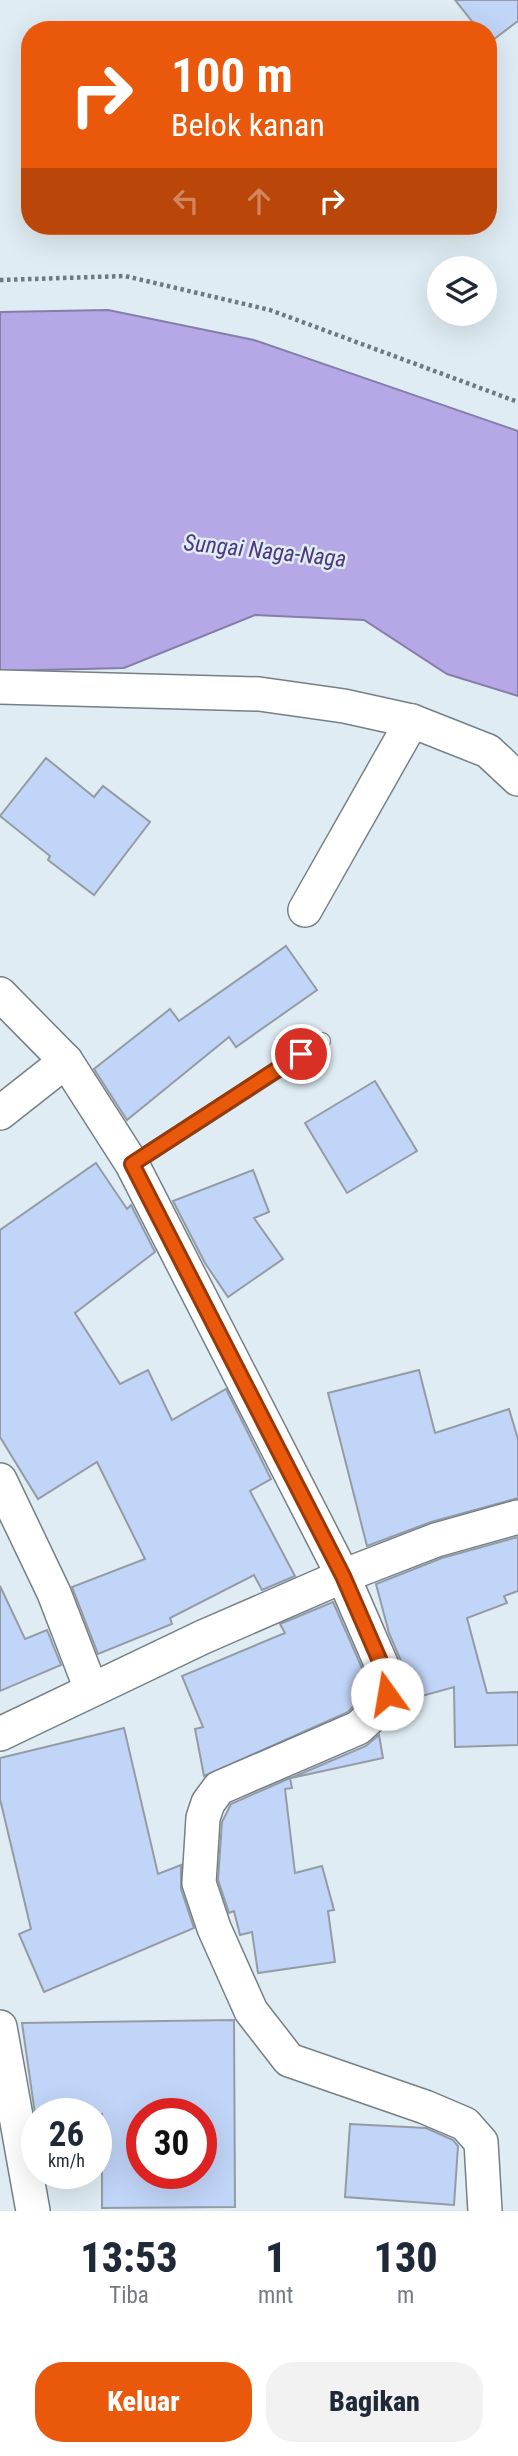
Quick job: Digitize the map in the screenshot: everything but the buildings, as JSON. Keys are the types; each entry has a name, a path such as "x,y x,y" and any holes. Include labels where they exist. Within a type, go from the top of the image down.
{"street":[{"path":"0,687 259,694 344,706 412,721 488,751 518,779"},
{"path":"305,910 412,721"},
{"path":"0,994 66,1061 132,1164 343,1576 389,1682 387,1694 377,1712 358,1728 219,1788 208,1803 204,1818 199,1883 214,1928 251,2011 289,2060 465,2124 481,2142 485,2211"},
{"path":"0,1113 66,1061"},
{"path":"0,1480 54,1593 92,1689"},
{"path":"0,1734 92,1689 343,1576 436,1539 518,1517"},
{"path":"0,2027 33,2211"}],"lane":[{"path":"132,1164 322,1041"}],"path":[{"path":"0,280 125,276 270,310 518,402"}],"water":[{"name":"Sungai Naga-Naga","path":"108,310 254,340 518,431 518,696 447,674 364,620 255,615 124,668 0,671 0,312"}],"route":[{"path":"301,1054 132,1164 343,1576 389,1682 387,1694"}]}
